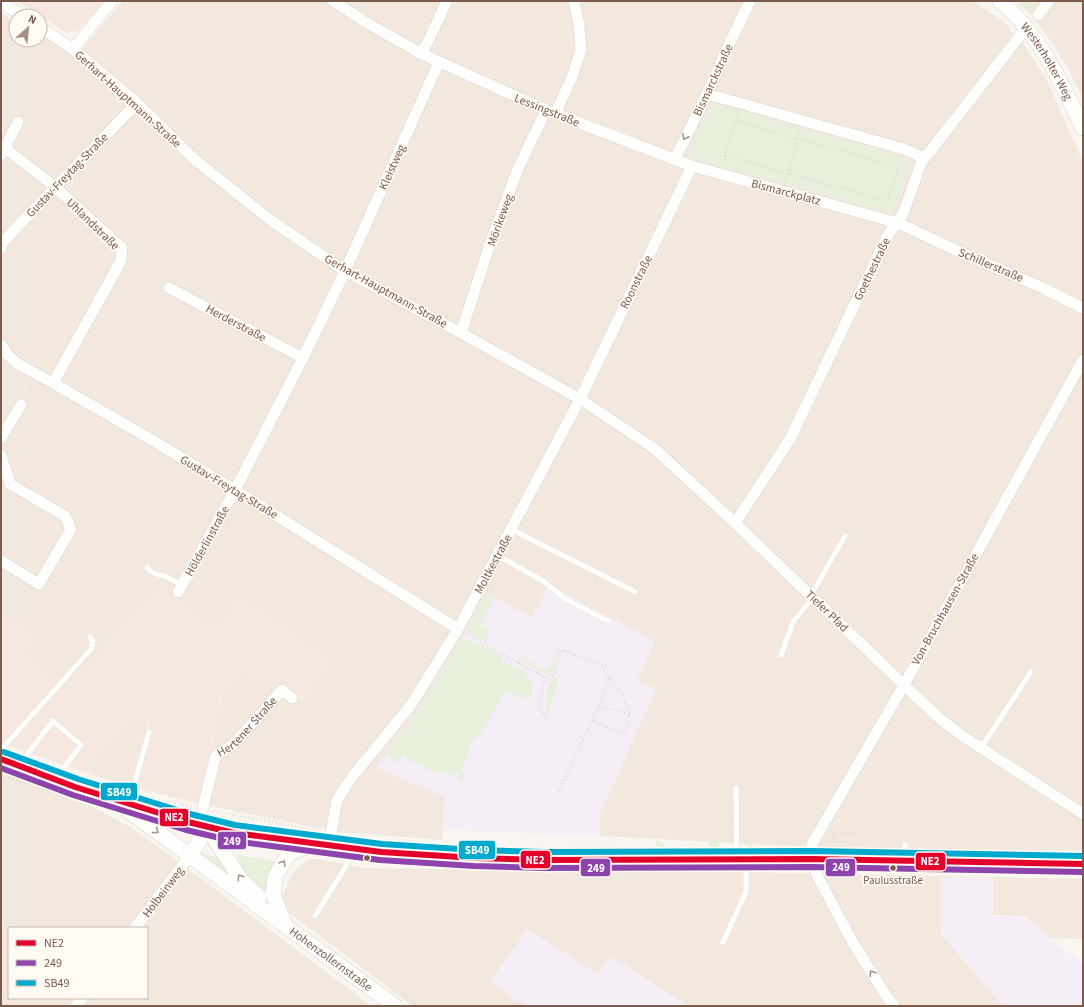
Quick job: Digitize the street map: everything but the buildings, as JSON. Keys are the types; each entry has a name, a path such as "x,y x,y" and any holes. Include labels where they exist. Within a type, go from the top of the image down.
{"main road":[{"name":"Westerholter Weg","path":"1000,1 1018,17 1057,75 1083,128"},
{"path":"1,759 21,767 55,787 113,800 176,819 234,833 329,839 350,848 381,852 475,858 545,860 811,859 1083,864"},
{"name":"Hohenzollernstraße","path":"113,800 286,926 397,999"},
{"path":"190,855 197,845 203,825"},
{"name":"Hohenzollernstraße","path":"203,825 242,881 286,926"},
{"name":"Hohenzollernstraße","path":"286,926 273,894 275,878 282,864 291,852 329,839"}],"street":[{"path":"73,49 112,1"},
{"name":"Lessingstraße","path":"333,1 367,23 439,62 550,112 675,158"},
{"path":"422,54 447,1"},
{"name":"Mörikeweg","path":"461,333 490,244 518,169 550,112 572,77 581,50 579,25 574,1"},
{"name":"Bismarckstraße","path":"675,158 707,94 750,1"},
{"path":"1038,15 1048,1"},
{"path":"1,2 10,8"},
{"name":"Goethestraße","path":"735,523 790,439 888,235 903,214 920,163 1026,28"},
{"name":"Gerhart-Hauptmann-Straße","path":"48,33 73,49 137,104 193,158 269,219 345,271 580,399"},
{"name":"Kleistweg","path":"345,271 439,62"},
{"path":"707,94 904,149 924,158"},
{"name":"Gustav-Freytag-Straße","path":"1,248 4,242 17,227 137,104"},
{"name":"Uhlandstraße","path":"18,122 3,152 55,187 122,248 121,261 53,383"},
{"name":"Bismarckplatz","path":"675,158 692,166 898,222"},
{"name":"Roonstraße","path":"580,399 692,166"},
{"name":"Schillerstraße","path":"898,222 962,253 1043,288 1083,308"},
{"path":"235,490 303,358 345,271"},
{"name":"Herderstraße","path":"169,288 303,358"},
{"name":"Gustav-Freytag-Straße","path":"1,345 8,355 18,364 152,440 458,629"},
{"name":"Von-Bruchhausen-Straße","path":"811,859 812,844 904,685 1083,360"},
{"name":"Tiefer Pfad","path":"580,399 656,449 938,717 961,735 1083,814"},
{"name":"Moltkestraße","path":"329,839 337,800 352,777 411,705 458,629 580,399"},
{"path":"1,438 21,405"},
{"path":"1,455 10,484 65,516 71,529 39,584 1,560"},
{"name":"Hölderlinstraße","path":"180,589 235,490"},
{"name":"Hertener Straße","path":"203,825 215,758 219,753 233,745 282,690 292,698"},
{"name":"Holbeinweg","path":"136,927 190,855"},
{"path":"811,859 824,889 852,941 894,1006"}],"lane":[{"path":"511,529 635,592"},
{"path":"781,655 794,620 812,597 845,536"},
{"path":"497,556 543,581 567,600 608,621"},
{"path":"147,567 154,573 167,577 180,589"},
{"path":"1,750 91,649 93,641 90,637"},
{"path":"981,748 1031,672"},
{"path":"21,767 25,757 53,721 81,745 62,770 55,787"},
{"path":"128,804 149,732"},
{"path":"723,942 746,892 736,788"},
{"path":"905,844 905,860"},
{"path":"315,916 346,866 350,848"}],"path":[{"path":"736,122 898,167 888,202 725,156 740,104"},
{"path":"783,191 802,121"},
{"path":"21,405 38,375"},
{"path":"458,629 550,680 556,672 562,650 613,668"},
{"path":"518,663 520,657"},
{"path":"501,665 509,658"},
{"path":"592,721 624,734 628,724 629,714 622,691 610,679 601,664"},
{"path":"545,677 540,704 546,720"},
{"path":"559,791 600,706 610,679"},
{"path":"600,706 629,714"},
{"path":"1,775 55,787"},
{"path":"74,801 96,809 121,822"},
{"path":"232,815 329,839"},
{"path":"832,847 832,835 856,833"},
{"path":"397,999 419,1006"}],"shaded area":[{"path":"17,1 104,1 78,31 66,33 48,21 48,8 28,8"},
{"path":"123,1 973,1 1003,21 1009,27 1010,31 1025,46 1047,81 1077,148 1083,166 1083,850 854,849 600,836 599,816 656,689 637,681 533,618 486,594 462,638 416,713 376,768 444,796 442,840 338,832 200,804 224,684 248,672 281,681 303,700 243,598 212,632 161,587 66,693 21,656 1,614 1,13 8,17 8,48 48,48 48,40 76,56"},
{"path":"1017,1 1083,1 1083,99 1068,68 1051,41 1027,10"},
{"path":"548,585 655,641 637,681 656,689 599,816 600,836 443,830 444,796 376,768 416,713 462,638 486,594 532,618"},
{"path":"161,587 212,632 243,598 330,662 303,700 281,681 249,672 224,684 200,804 127,786 149,724 135,713 93,758 88,774 1,743 1,614 36,637 21,656 66,693"},
{"path":"134,713 149,723 127,786 88,774 93,758"},
{"path":"1,771 97,810 130,827 371,1006 1,1006"},
{"path":"309,859 318,859 363,868 803,873 1083,879 1083,939 1050,938 1025,916 993,915 993,878 941,877 941,934 1003,1006 688,1006 610,956 577,1006 413,1006 288,912 281,899 294,871"},
{"path":"942,877 992,879 992,917 1024,917 1083,964 1083,1006 1003,1006 942,935"},
{"path":"527,929 598,974 610,956 688,1006 524,1006 490,982"}],"green space":[{"path":"1016,1 1036,1 1027,11"},
{"path":"720,106 904,158 908,162 908,165 894,208 888,212 696,159 693,157 691,150 692,146 711,108"},
{"path":"486,594 493,598 480,624 491,630 485,642 466,631"},
{"path":"462,638 475,642 503,657 503,662 501,664 503,666 507,663 525,673 531,681 532,692 530,699 519,697 505,691 481,733 472,741 461,770 464,777 463,780 459,782 459,774 443,774 429,770 402,756 397,763 392,760 388,752 416,713"},
{"path":"559,647 556,663 549,676 521,661 523,658 547,671"},
{"path":"558,677 548,718 546,705 547,690 551,682"},
{"path":"656,840 666,847 665,852 656,852"},
{"path":"709,840 719,840 719,851 709,851"},
{"path":"747,840 756,848 756,852 747,851"},
{"path":"201,853 222,859 230,877 200,855"},
{"path":"238,855 270,860 277,864 268,892 253,881 239,861"}],"transit line":[{"name":"SB49","path":"4,752 78,779 190,814 235,825 382,844 475,850 545,852 811,851 1083,856"},
{"name":"NE2","path":"1,759 75,787 188,822 234,833 381,852 475,858 545,860 811,859 1083,864"},
{"name":"249","path":"1,768 73,795 186,830 233,841 380,860 474,866 545,868 811,867 1083,872"}],"place":[{"name":"Paulusstraße","path":"893,868"}]}
